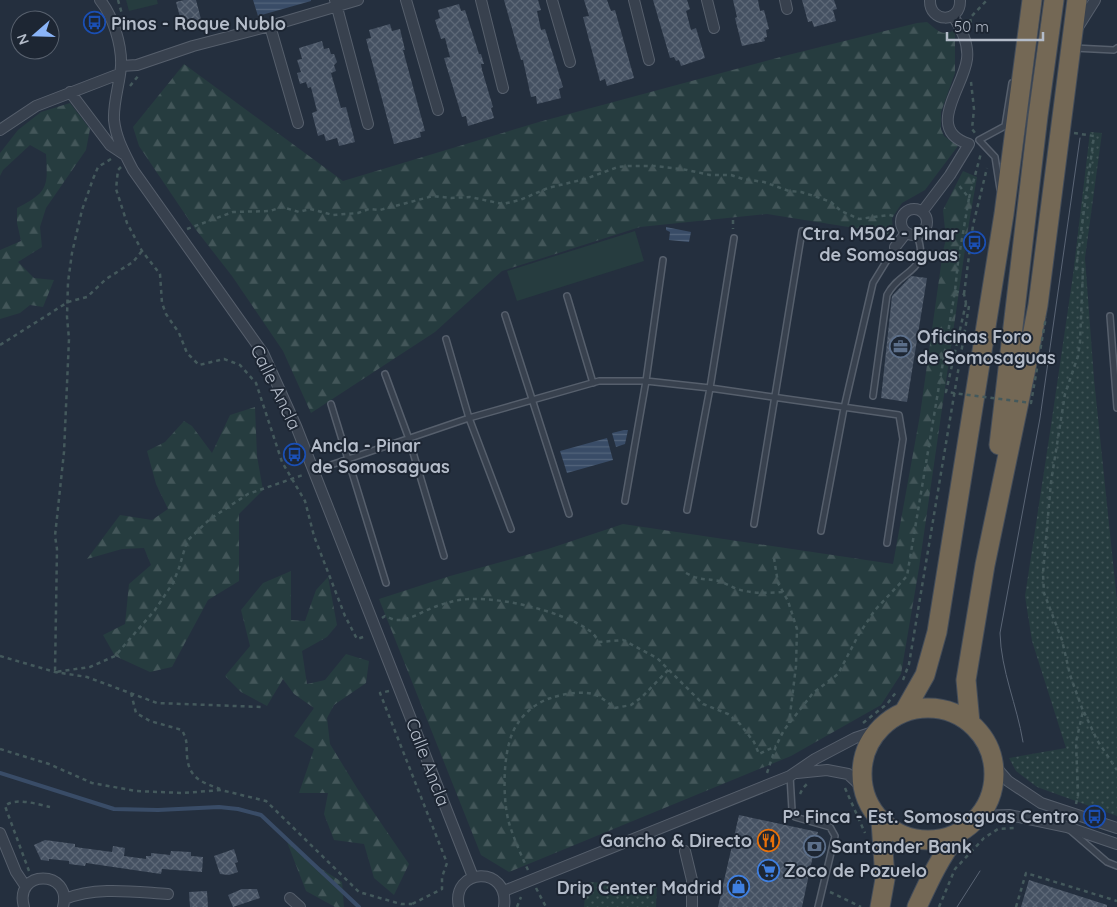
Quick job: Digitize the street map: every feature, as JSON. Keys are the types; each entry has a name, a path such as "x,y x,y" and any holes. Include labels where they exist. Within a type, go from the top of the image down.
{"highway":[{"path":"904,712 925,675 937,632 1004,214 1031,0"},
{"path":"985,565 1038,116 1054,0"},
{"path":"970,723 966,680 985,565 1038,305 1077,0"},
{"path":"921,708 938,709 955,714 970,723 982,734 990,749 994,765 994,783 990,801 980,816 958,834 938,840 917,840 898,833 881,821 870,806 864,789 862,768 868,747 879,730 904,712 921,708"},
{"path":"880,907 885,879 881,821"},
{"path":"917,907 945,850 958,834"}],"street":[{"name":"Calle Ancla","path":"100,0 113,24 119,44 120,70 114,118 118,139 133,170 263,353 296,426 473,877"},
{"path":"0,130 36,106 120,70 193,46 270,26 336,3 358,0"},
{"path":"406,0 438,110"},
{"path":"481,0 503,88"},
{"path":"552,0 570,62"},
{"path":"634,0 649,60"},
{"path":"707,0 714,28"},
{"path":"930,0 931,9 938,16 948,17 953,16 960,8 960,0"},
{"path":"1071,42 1095,0"},
{"path":"336,3 368,124"},
{"path":"922,212 974,142 954,136 948,125 949,108 960,83 968,57 963,33 953,16"},
{"path":"270,26 298,123"},
{"path":"70,92 110,145 127,158"},
{"path":"918,210 926,216 927,225 925,230 917,235 906,233 902,227 902,218 906,212 918,210"},
{"path":"895,247 906,233"},
{"path":"504,891 793,774 847,743 879,730"},
{"path":"994,765 1008,781 1040,803 1117,828"},
{"path":"793,774 827,770 848,774 864,789"},
{"path":"980,816 1009,815 1067,827 1117,844"},
{"path":"0,833 16,872 28,884"},
{"path":"685,851 692,880 692,907"},
{"path":"459,907 458,894 462,887 473,877 488,876 495,880 504,891 504,907"},
{"path":"24,907 22,899 28,884 43,878 56,882 64,893 64,903"},
{"path":"64,903 73,896 109,891 168,894"},
{"path":"290,898 300,907"}],"lane":[{"path":"1021,38 1031,0"},
{"path":"1071,42 1114,50 1117,48"},
{"path":"1004,214 995,157 974,142 1005,126 1013,77"},
{"path":"754,524 802,231"},
{"path":"873,396 887,295 894,284 915,269 920,261 920,243 917,235"},
{"path":"687,510 710,388 734,238"},
{"path":"821,531 844,408 873,283 895,247"},
{"path":"625,501 646,380 663,260"},
{"path":"567,296 593,382"},
{"path":"505,315 531,401 569,514"},
{"path":"1110,316 1117,408"},
{"path":"446,339 469,418 511,529"},
{"path":"386,374 444,556"},
{"path":"313,471 469,418 593,382 646,380 710,388 899,415 902,439 888,543"},
{"path":"331,404 386,583"},
{"path":"793,774 791,798 795,817 830,826 835,836 818,907"},
{"path":"1067,827 1106,862 1117,866"}],"path":[{"path":"118,0 124,19"},
{"path":"128,92 130,86 141,73 137,65"},
{"path":"1073,133 1094,136 1076,269 1083,268 1080,342 1078,356 1065,394 1051,482 1043,573 1044,593 1062,640 1070,675 1083,711 1097,740 1117,770"},
{"path":"55,672 58,549 55,536 64,452 69,339 66,317 68,282 72,253 82,210 98,168 111,160 110,145"},
{"path":"969,198 981,151 985,155"},
{"path":"127,158 118,170 116,189 127,223 142,251 160,274 162,303 166,314 179,333 187,353 199,365 224,359 240,365 256,383 282,462 305,501 314,536 345,616 357,639 368,635 372,621 386,616 396,620 414,616 455,601 522,604 573,622 591,632 600,642 623,640 658,658 703,704 728,714 740,724 754,742 759,754 776,746"},
{"path":"861,724 887,704 900,686 910,664 969,306 966,304 964,294 973,225 989,159"},
{"path":"178,233 233,212 270,211 282,207 299,212 310,209 333,215 369,209 380,210 433,196 451,198 470,197 503,204 520,200 548,188 585,179 618,167 629,166 656,166 710,175 731,175 764,182 789,191 809,194 831,202 841,211 859,219 889,215 902,218"},
{"path":"0,345 68,302 86,297 106,279 133,262 142,251"},
{"path":"955,291 964,294"},
{"path":"966,304 946,392 1031,403 1046,317"},
{"path":"55,672 90,667 115,656 155,610 173,584 187,541 210,519 248,494 313,471"},
{"path":"774,558 778,583 784,592 797,629 796,666 788,725"},
{"path":"686,573 695,579 719,581 748,592 784,592"},
{"path":"0,656 55,672 87,677 157,703 262,706"},
{"path":"546,907 532,880 509,823 505,804 504,775 508,747 517,723 529,711 545,700 566,693 595,694 615,708 631,705 642,697 669,668"},
{"path":"131,693 136,713 150,720 182,730 188,742 187,757 193,775 200,782 221,790 266,801 359,892 401,904 413,905 442,890 442,877 446,863 380,693 390,691"},
{"path":"1074,813 1078,795 1076,742 1083,711"},
{"path":"0,749 49,764 92,783 136,791 183,793 221,790"},
{"path":"766,776 773,772"},
{"path":"791,798 796,802 803,788 808,783 815,782"},
{"path":"842,783 850,797 868,841"},
{"path":"28,884 29,868 4,806 9,802 15,802 34,803 50,807"},
{"path":"939,907 955,869 984,838 998,829 1023,828"},
{"path":"1016,907 1026,873 1117,901"},
{"path":"822,888 860,907"},
{"path":"529,894 537,890"},
{"path":"517,907 521,897"}],"green space":[{"path":"126,0 157,0 158,4 129,11"},
{"path":"927,22 943,33 955,30 955,73 941,112 941,129 944,136 958,146 925,190 902,203 892,218 893,232 887,242 886,233 767,214 640,227 502,271 435,332 311,413 283,351 232,276 193,226 139,146 133,127 184,64 343,181 539,122 788,55"},
{"path":"70,103 90,129 86,150 46,208 40,227 42,247 18,262 34,278 54,280 43,307 30,305 20,313 0,319 0,250 21,241 17,223 17,208 40,193 44,187 47,174 46,154 30,145 3,170 0,176 0,153 18,130 41,112"},
{"path":"1090,132 1102,133 1085,258 1094,379 1117,601 1117,816 1037,787 1016,771 1009,758 1066,748 1032,641 1025,596 1073,275"},
{"path":"963,171 977,177 919,568 901,674 881,705 791,756 509,872 481,855 379,599 450,576 548,549 623,524 893,564 920,415 946,239 943,210"},
{"path":"635,231 644,261 517,301 507,271"},
{"path":"255,407 257,456 263,490 239,514 239,581 208,600 172,667 150,672 115,656 103,635 125,624 129,584 151,565 144,548 122,549 87,559 120,515 152,520 168,509 156,484 147,451 165,442 184,421 192,426 212,453 230,415"},
{"path":"291,571 291,620 305,621 316,590 328,577 337,625 327,637 302,651 307,684 325,680 346,654 369,661 366,683 334,705 327,718 330,744 357,788 409,864 394,895 374,878 364,844 334,840 324,814 328,793 299,793 314,749 294,736 314,708 294,694 283,679 267,706 241,692 225,676 250,646 241,610 263,583"},
{"path":"287,842 312,863 342,882 344,907 335,907 306,891"},
{"path":"586,882 657,885 656,907 584,907"}],"water":[{"path":"253,0 311,0 311,1 258,16"},
{"path":"666,227 691,232 689,242 669,240 670,232 666,230"},
{"path":"628,430 625,444 616,447 612,433"},
{"path":"607,438 613,460 567,473 560,451"}],"building":[{"path":"196,0 202,23 183,28 176,2"},
{"path":"504,0 538,0 541,10 537,11 541,30 545,29 563,87 559,89 561,98 537,104 536,96 531,97 523,60 521,60"},
{"path":"584,0 607,0 611,11 615,10 634,78 607,86 605,79 600,81 583,17 589,16"},
{"path":"653,0 687,0 690,9 686,11 691,30 696,28 705,58 681,66 679,60 676,61 674,57 670,58"},
{"path":"733,0 758,0 760,11 764,10 769,29 766,30 767,37 764,38 765,41 742,46"},
{"path":"802,0 834,0 837,9 833,10 836,21 814,27 812,21 808,22"},
{"path":"459,4 461,11 465,10 479,54 481,54 484,64 481,64 482,70 493,107 491,108 494,118 468,126 466,116 462,117 444,58 450,57 445,38 441,39 435,20 440,18 438,10"},
{"path":"390,24 392,31 400,29 405,50 403,50 425,131 420,132 421,137 394,144 366,39 371,38 369,30"},
{"path":"322,41 324,49 329,48 337,62 334,65 336,71 331,73 341,108 346,107 355,142 339,146 337,138 326,141 324,134 318,136 312,113 317,111 311,87 308,88 306,82 300,84 297,73 301,72 297,60 302,59 299,48"},
{"name":"Oficinas Foro de Somosaguas","path":"911,276 927,278 907,402 881,398 892,296"},
{"name":"Zoco de Pozuelo","path":"739,815 818,832 802,907 718,907"},
{"path":"45,840 75,844 75,847 112,852 113,846 125,848 124,856 146,859 146,856 151,856 151,853 170,855 171,851 191,852 191,856 203,857 202,872 162,869 161,874 86,863 85,866 69,864 69,861 41,860 34,845"},
{"path":"234,849 238,862 235,863 238,872 229,875 220,874 214,856"},
{"path":"1029,880 1107,905 1107,907 1021,907"},
{"path":"242,889 257,889 260,898 233,907 228,895"},
{"path":"207,891 208,907 190,907 189,892"}],"waterway":[{"path":"0,773 114,809 158,810 219,807 238,809 261,815 359,907"}],"tram line":[{"path":"1023,742 1003,661 1000,633 1040,418 1080,138"},
{"path":"957,907 980,871"}],"place":[{"name":"Pinos - Roque Nublo","path":"95,23"},
{"name":"Ctra. M502 - Pinar de Somosaguas","path":"974,243"},
{"name":"Oficinas Foro de Somosaguas","path":"901,346"},
{"name":"Ancla - Pinar de Somosaguas","path":"295,455"},
{"name":"Pº Finca - Est. Somosaguas Centro","path":"1095,816"},
{"name":"Gancho & Directo","path":"768,840"},
{"name":"Santander Bank","path":"815,846"},
{"name":"Zoco de Pozuelo","path":"768,870"},
{"name":"Drip Center Madrid","path":"738,887"}]}
